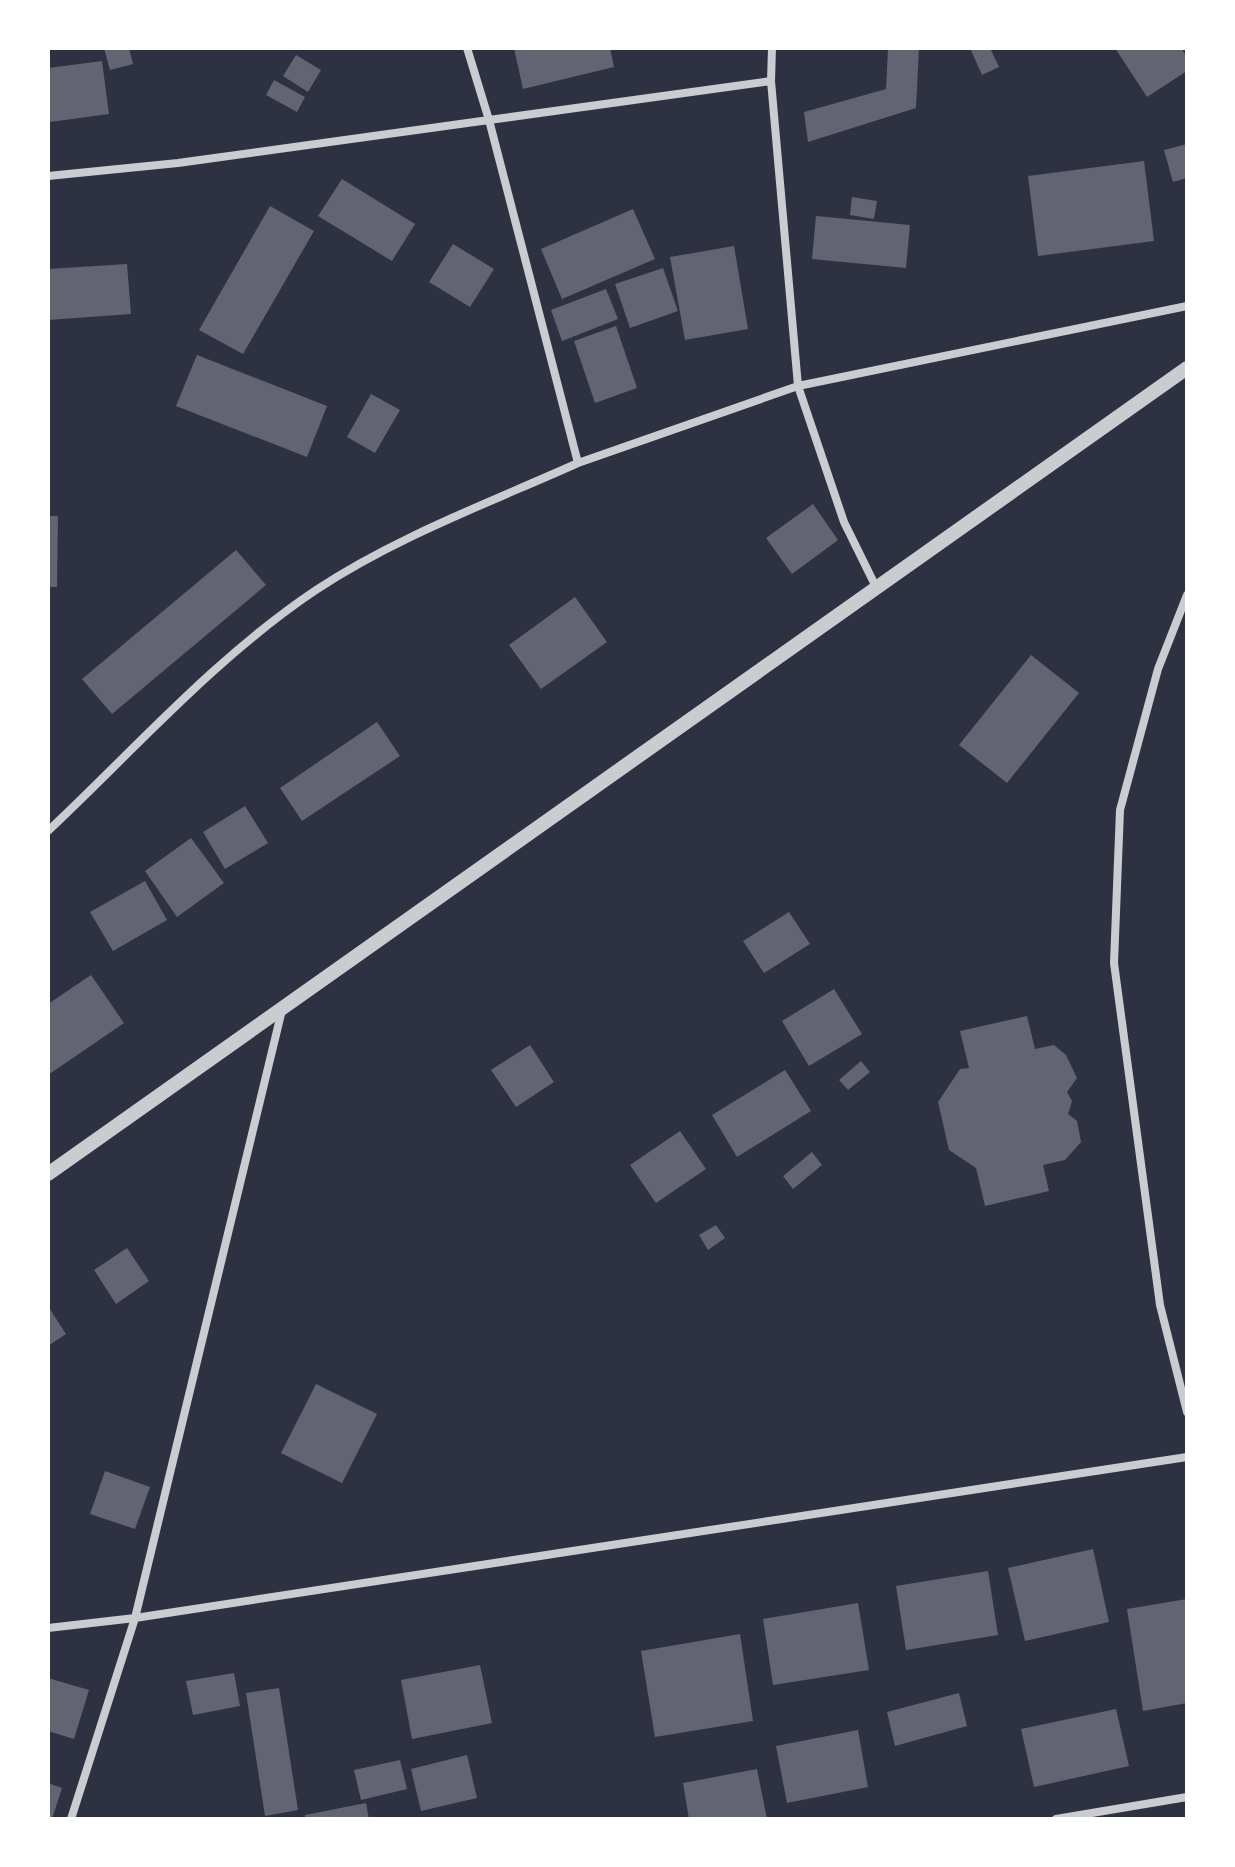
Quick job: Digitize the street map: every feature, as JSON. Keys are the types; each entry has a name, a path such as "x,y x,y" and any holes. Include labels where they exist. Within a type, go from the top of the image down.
{"street":[{"path":"467,48 489,120 578,463"},
{"path":"772,48 771,81 798,386 844,522 876,587"},
{"path":"48,176 178,163 771,81"},
{"path":"48,830 260,630 318,589 377,555 578,463 798,386 1187,306"},
{"path":"48,1174 1187,368"},
{"path":"1187,595 1158,669 1120,810 1114,963 1160,1305 1187,1412"},
{"path":"71,1819 135,1618 282,1009"},
{"path":"48,1628 135,1618 1187,1457"},
{"path":"1056,1819 1187,1797"}],"building":[{"path":"104,48 129,48 133,64 110,70"},
{"path":"514,48 610,48 614,67 523,89"},
{"path":"888,48 919,48 916,108 808,142 804,112 886,89"},
{"path":"970,48 990,48 999,67 982,75"},
{"path":"1115,48 1181,48 1187,57 1187,71 1147,97"},
{"path":"296,55 321,70 308,92 283,76"},
{"path":"102,61 109,114 50,122 48,68"},
{"path":"274,80 305,97 297,112 266,95"},
{"path":"1187,144 1187,178 1173,182 1164,150"},
{"path":"1144,161 1154,241 1038,256 1028,176"},
{"path":"342,179 415,224 392,261 318,216"},
{"path":"852,197 877,201 874,219 850,215"},
{"path":"270,206 314,231 243,354 199,330"},
{"path":"633,209 655,259 562,299 541,249"},
{"path":"816,216 910,225 906,268 812,259"},
{"path":"453,244 494,269 470,307 429,282"},
{"path":"734,246 748,329 685,340 670,257"},
{"path":"127,264 131,314 48,320 48,269"},
{"path":"663,268 678,311 630,328 615,284"},
{"path":"606,289 618,319 562,341 551,310"},
{"path":"616,326 637,388 595,403 574,341"},
{"path":"197,355 327,406 307,457 176,406"},
{"path":"371,394 400,410 375,453 347,437"},
{"path":"813,504 838,540 792,574 766,538"},
{"path":"48,516 58,516 57,587 48,587"},
{"path":"236,550 266,585 112,714 82,679"},
{"path":"575,597 607,642 541,689 509,645"},
{"path":"1031,655 1079,693 1007,783 959,745"},
{"path":"377,722 400,756 302,821 280,788"},
{"path":"245,806 268,843 225,869 203,832"},
{"path":"191,838 224,883 177,917 145,871"},
{"path":"145,881 167,920 113,951 90,912"},
{"path":"789,912 810,944 764,973 743,941"},
{"path":"91,975 124,1023 48,1075 48,1004"},
{"path":"834,989 862,1034 809,1066 782,1021"},
{"path":"1027,1016 1035,1049 1054,1045 1066,1055 1077,1078 1067,1092 1072,1101 1068,1114 1077,1121 1081,1142 1065,1160 1043,1165 1049,1191 985,1206 976,1168 949,1150 938,1102 960,1069 969,1068 960,1031"},
{"path":"530,1045 554,1082 516,1107 491,1070"},
{"path":"861,1061 870,1072 848,1090 839,1080"},
{"path":"785,1070 811,1111 737,1157 712,1115"},
{"path":"680,1131 706,1169 656,1203 630,1165"},
{"path":"812,1152 822,1165 793,1189 783,1176"},
{"path":"716,1225 725,1238 708,1250 699,1235"},
{"path":"127,1248 149,1281 116,1304 94,1270"},
{"path":"48,1306 66,1334 48,1346"},
{"path":"316,1384 377,1414 342,1483 281,1453"},
{"path":"105,1471 150,1487 135,1529 90,1514"},
{"path":"1093,1549 1109,1622 1025,1641 1008,1568"},
{"path":"988,1571 998,1635 906,1650 896,1586"},
{"path":"1187,1599 1187,1703 1143,1711 1127,1609"},
{"path":"858,1603 869,1670 773,1685 763,1619"},
{"path":"740,1634 753,1721 655,1737 641,1651"},
{"path":"480,1665 492,1723 412,1739 401,1680"},
{"path":"234,1673 240,1706 193,1715 186,1681"},
{"path":"48,1678 89,1690 74,1739 48,1731"},
{"path":"279,1688 298,1810 265,1816 246,1693"},
{"path":"959,1693 967,1726 895,1746 887,1712"},
{"path":"1116,1709 1129,1766 1034,1787 1021,1729"},
{"path":"858,1730 868,1787 787,1803 776,1746"},
{"path":"467,1755 477,1798 421,1811 411,1769"},
{"path":"400,1760 407,1789 361,1800 354,1770"},
{"path":"757,1769 767,1819 689,1819 683,1783"},
{"path":"48,1783 62,1788 52,1819 48,1819"},
{"path":"366,1803 369,1819 305,1819 305,1815"}]}
